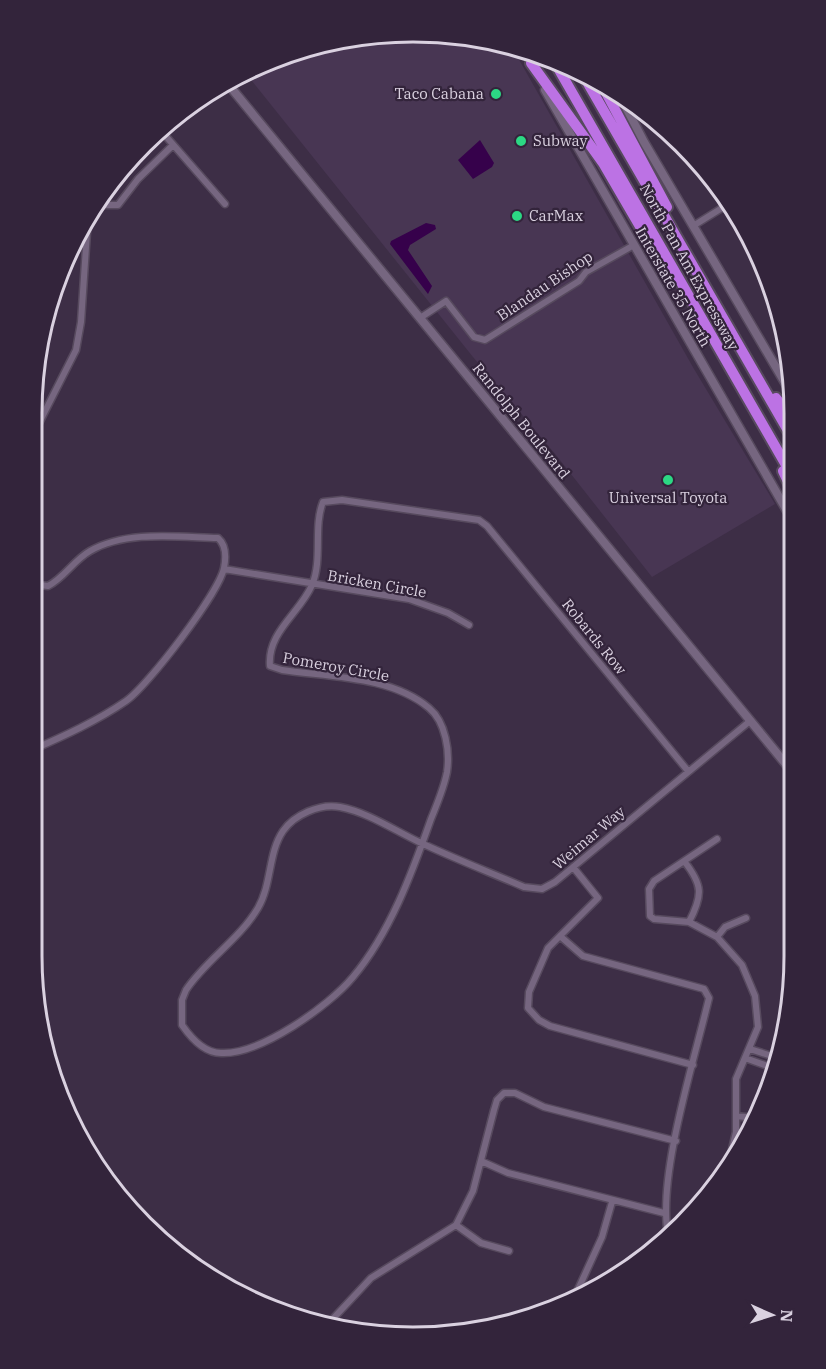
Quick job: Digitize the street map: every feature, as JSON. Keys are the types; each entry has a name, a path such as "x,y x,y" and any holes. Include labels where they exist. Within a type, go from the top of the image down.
{"highway":[{"path":"531,63 603,164 658,256 706,329"},
{"name":"North Pan Am Expressway","path":"561,73 784,462"},
{"name":"North Pan Am Expressway","path":"590,88 784,424"},
{"path":"610,99 660,193 703,284"},
{"path":"749,363 784,408"},
{"path":"751,406 784,474"}],"street":[{"name":"Interstate 35 North","path":"531,63 784,506"},
{"name":"Randolph Boulevard","path":"232,89 784,762"},
{"path":"630,113 782,378"},
{"path":"165,137 225,204"},
{"path":"106,205 118,205 138,179 173,145"},
{"path":"693,226 722,208"},
{"path":"42,417 76,350 81,322 87,237"},
{"name":"Blandau Bishop","path":"420,318 446,301 474,337 485,340 579,281 586,272 634,245"},
{"name":"Robards Row","path":"312,585 319,513 323,502 342,500 479,520 487,526 688,771"},
{"path":"42,585 44,587 52,584 92,550 121,540 151,537 218,538 225,549 224,569 196,617 128,700 91,722 42,745"},
{"name":"Bricken Circle","path":"224,569 409,599 448,613 469,624"},
{"name":"Pomeroy Circle","path":"312,585 272,644 270,666 282,670 387,686 409,694 430,709 442,729 447,764 441,790 422,844 388,924 374,949 351,980 302,1019 260,1044 220,1053 194,1040 182,1025 182,1000 192,982 228,946 258,908 269,880 276,846 287,826 297,817 314,810 338,806 354,811 422,844"},
{"name":"Weimar Way","path":"422,844 536,890 547,887 750,721"},
{"path":"717,839 654,881 649,889 650,916 654,919 689,922 717,937 742,965 755,996 758,1027 736,1079 734,1141"},
{"path":"684,861 699,885 698,901 689,922"},
{"path":"573,867 598,898 548,948 527,1000 532,1015 550,1026 573,1034 693,1065"},
{"path":"717,937 725,927 746,918"},
{"path":"560,936 583,956 707,992 709,998 676,1141 664,1213 667,1226"},
{"path":"750,1049 770,1055"},
{"path":"745,1058 767,1066"},
{"path":"333,1318 370,1278 456,1225 473,1191 497,1100 504,1093 515,1093 544,1107 676,1141"},
{"path":"736,1116 747,1117"},
{"path":"481,1161 508,1173 612,1202 664,1213"},
{"path":"579,1288 602,1237 612,1202"},
{"path":"456,1225 481,1243 509,1251"}],"shaded area":[{"path":"389,43 461,45 518,58 694,369 775,504 652,577 556,455 473,357 251,79 317,55 365,45"},
{"path":"480,140 494,163 492,167 473,179 458,160"},
{"path":"426,223 435,225 436,229 410,245 408,250 432,286 428,294 390,244 391,241"}],"place":[{"name":"Taco Cabana","path":"496,94"},
{"name":"Subway","path":"521,141"},
{"name":"CarMax","path":"517,216"},
{"name":"Universal Toyota","path":"668,480"}]}
